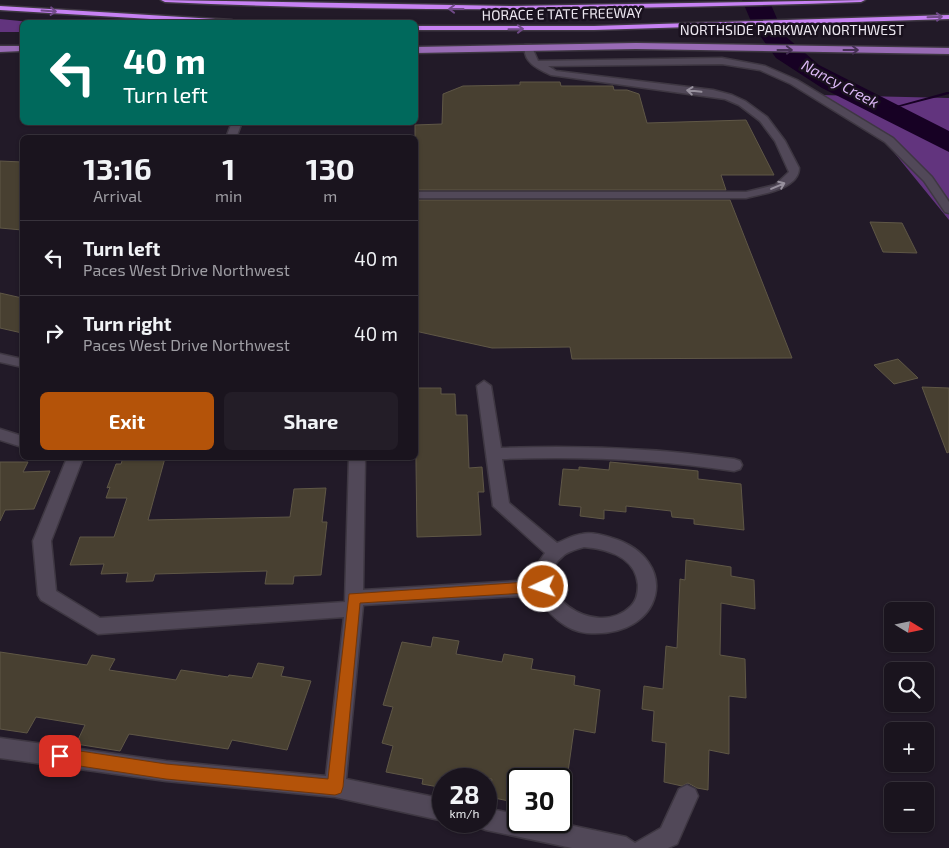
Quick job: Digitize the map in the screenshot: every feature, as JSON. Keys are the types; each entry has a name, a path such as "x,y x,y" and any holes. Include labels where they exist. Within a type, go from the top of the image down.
{"highway":[{"name":"HORACE E TATE FREEWAY","path":"165,0 375,8 497,9 861,0"},
{"path":"318,0 375,8"},
{"path":"0,8 199,20"},
{"name":"HORACE E TATE FREEWAY","path":"418,28 513,29 949,17"}],"main road":[{"name":"NORTHSIDE PARKWAY NORTHWEST","path":"751,46 811,42 949,43"},
{"name":"NORTHSIDE PARKWAY NORTHWEST","path":"418,50 528,47 751,46 817,50 949,51"},
{"path":"0,49 20,49"}],"street":[{"path":"418,195 731,196 758,193 779,187 794,173 794,168 779,137 747,104 713,93 554,73 536,64 530,56 528,47"},
{"path":"536,64 722,61 762,68 794,82 889,140 928,179 949,210"},
{"path":"0,358 20,363"},
{"path":"484,386 500,506 555,552"},
{"path":"0,434 20,441"},
{"path":"493,454 581,451 672,456 734,465"},
{"path":"74,460 42,542 47,595 98,626 543,587"},
{"path":"335,787 354,603 357,460"},
{"path":"583,540 610,543 622,548 641,565 648,587 646,598 641,608 621,623 593,626 578,623 554,608 543,587 544,565 555,552 570,543 583,540"},
{"path":"0,748 166,771 335,787 432,807"},
{"path":"644,848 669,836 687,796"},
{"path":"497,821 626,848"}],"shaded area":[{"path":"0,19 20,21 20,32 0,32"},
{"path":"820,95 949,98 949,220 879,134"}],"water":[{"name":"Nancy Creek","path":"742,0 769,0 784,35 819,65 949,131 949,152 822,88 776,58 753,26"}],"building":[{"path":"520,82 560,82 561,86 613,86 614,90 627,90 639,94 647,123 746,120 774,175 721,175 726,190 418,190 418,135 415,135 415,125 442,124 443,94 463,86 520,85"},
{"path":"0,161 20,162 20,230 0,228"},
{"path":"418,200 730,200 792,358 572,359 570,347 492,348 418,332"},
{"path":"870,222 902,223 917,253 883,252"},
{"path":"0,293 20,298 20,333 0,328"},
{"path":"898,359 918,378 894,384 874,365"},
{"path":"922,387 949,388 949,452 947,453"},
{"path":"418,388 441,388 441,394 455,394 456,415 467,415 469,468 482,467 484,492 478,492 481,535 417,537 416,460 418,460"},
{"path":"122,460 164,460 148,520 290,517 294,489 326,488 322,522 327,522 321,575 294,576 293,584 265,584 267,571 155,574 153,581 126,582 128,573 101,574 104,564 70,565 80,537 114,537 127,498 106,498 110,487 107,488 116,464 121,464"},
{"path":"0,462 28,462 23,472 50,471 34,509 5,510 0,521"},
{"path":"610,462 698,471 698,479 741,484 744,530 694,524 694,519 672,517 671,511 626,506 626,512 604,510 604,519 580,516 581,507 559,505 563,469 579,470 579,467 609,470"},
{"path":"686,560 731,567 731,576 754,580 755,609 721,603 720,655 745,659 746,698 729,696 729,754 709,750 708,790 697,788 688,783 682,786 664,782 666,743 652,741 654,711 642,709 644,686 663,689 666,646 677,648 680,579 685,580"},
{"path":"433,637 459,641 456,654 502,662 504,654 533,659 531,669 575,676 574,685 600,690 595,733 574,729 569,768 507,768 507,801 497,799 497,768 432,768 432,786 422,784 423,779 386,772 393,746 382,743 393,707 383,705 402,642 431,647"},
{"path":"0,652 87,665 92,655 115,659 109,670 176,680 181,670 228,677 229,675 252,678 258,663 284,667 281,676 311,681 287,750 232,740 228,749 129,734 120,751 76,744 85,725 36,717 27,733 0,729"}],"waterway":[{"path":"891,108 949,93"}],"route":[{"path":"60,756 166,771 335,787 354,598 543,587"}]}
